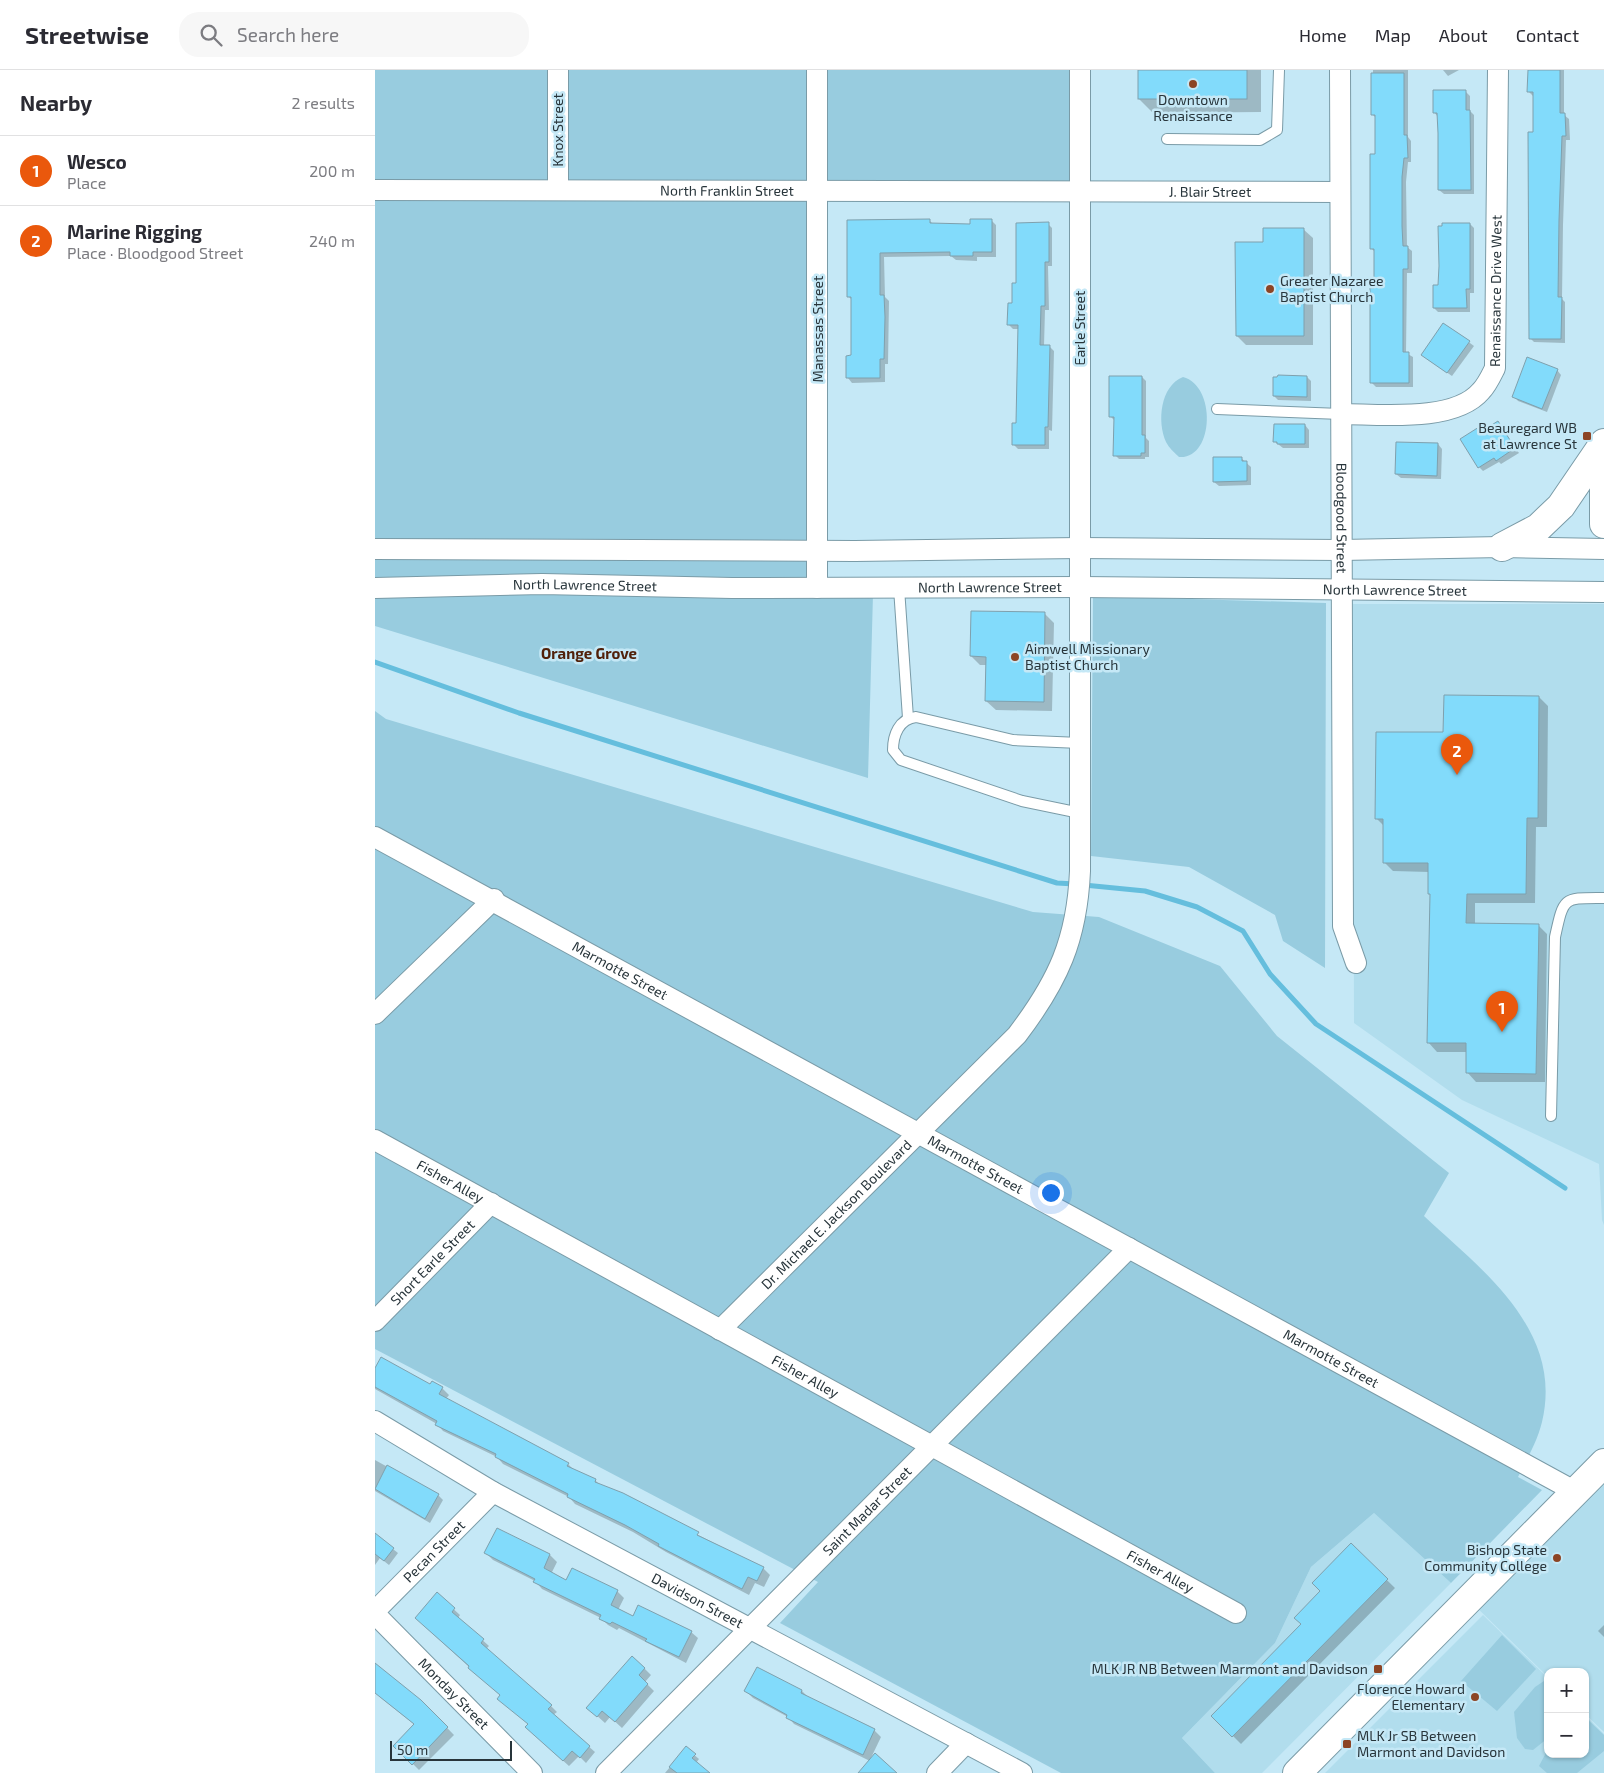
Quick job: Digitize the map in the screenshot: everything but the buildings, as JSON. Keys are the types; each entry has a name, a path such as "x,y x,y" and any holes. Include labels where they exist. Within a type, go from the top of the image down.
{"main road":[{"path":"1501,547 1538,528 1561,506 1604,444"},
{"path":"1604,464 1604,524"},
{"path":"1297,1773 1604,1463"}],"street":[{"name":"Knox Street","path":"558,70 558,190"},
{"name":"Manassas Street","path":"817,70 817,588"},
{"name":"Earle Street","path":"1080,70 1080,587"},
{"name":"Bloodgood Street","path":"1340,70 1343,926 1356,963"},
{"name":"Renaissance Drive West","path":"1341,414 1435,413 1461,406 1481,392 1495,368 1498,70"},
{"name":"North Franklin Street","path":"375,190 1079,190"},
{"name":"J. Blair Street","path":"1079,190 1340,192"},
{"path":"375,549 818,550 1080,548 1341,550 1501,547 1604,549"},
{"name":"North Lawrence Street","path":"375,588 542,584 817,588 1080,587 1604,592"},
{"path":"1080,587 1080,813"},
{"name":"Dr. Michael E. Jackson Boulevard","path":"720,1330 1017,1035 1037,1008 1053,982 1071,941 1079,903 1080,813"},
{"name":"Marmotte Street","path":"375,836 494,899 1576,1492"},
{"path":"375,1014 494,899"},
{"name":"Fisher Alley","path":"375,1140 720,1330 933,1444 1237,1613"},
{"name":"Short Earle Street","path":"375,1321 491,1204"},
{"name":"Saint Madar Street","path":"606,1773 1129,1248"},
{"name":"Davidson Street","path":"375,1421 493,1492 1022,1773"},
{"name":"Pecan Street","path":"375,1610 493,1492"},
{"name":"Monday Street","path":"375,1614 532,1773"},
{"path":"937,1773 966,1743"}],"lane":[{"path":"1167,139 1260,140 1270,135 1277,130 1279,70"},
{"path":"1217,409 1341,414"},
{"path":"899,588 908,718"},
{"path":"1080,743 1013,740 916,718 908,718 899,726 893,741 893,750 901,760 1021,801 1080,813"},
{"path":"1551,1116 1555,937 1560,916 1564,905 1573,898 1604,898"}],"shaded area":[{"path":"375,70 1073,70 1073,182 808,181 806,593 873,594 868,778 375,626"},
{"path":"1183,377 1194,383 1202,394 1206,407 1207,422 1205,435 1199,447 1191,455 1179,457 1166,442 1161,415 1165,396 1169,388"},
{"path":"1093,596 1326,603 1325,968 1283,941 1275,915 1189,867 1091,856"},
{"path":"1353,604 1604,604 1604,1225 1602,1220 1599,1164 1462,1100 1354,1023"},
{"path":"375,711 386,719 1033,912 1099,917 1220,966 1277,1036 1449,1173 1424,1216 1493,1281 1513,1305 1530,1331 1541,1359 1546,1389 1540,1429 1518,1477 1542,1490 1451,1583 1374,1513 1311,1567 1275,1643 1182,1738 1215,1773 1061,1773 780,1623 818,1582 375,1349"},
{"name":"Bishop State Community College","path":"1604,1463 1604,1732 1589,1718 1589,1668 1544,1668 1544,1673 1469,1600"},
{"path":"1374,1513 1451,1583 1262,1773 1215,1773 1182,1738 1275,1643 1311,1567"},
{"name":"Florence Howard Elementary","path":"1483,1615 1544,1674 1544,1758 1589,1758 1589,1719 1604,1734 1604,1773 1325,1773"},
{"path":"1502,1635 1536,1669 1497,1711 1461,1681"},
{"path":"1544,1681 1544,1741 1533,1750 1525,1749 1517,1738 1514,1712 1535,1687"},
{"path":"1589,1721 1604,1735 1604,1751 1577,1773 1547,1773 1539,1766 1544,1757 1589,1758"}],"waterway":[{"path":"375,662 519,713 1057,883 1075,884"},
{"path":"1084,885 1145,891 1197,907 1243,931 1270,974 1316,1024 1565,1188"}],"place":[{"name":"Downtown Renaissance","path":"1193,84"},
{"name":"Greater Nazaree Baptist Church","path":"1270,289"},
{"name":"Beauregard WB at Lawrence St","path":"1587,436"},
{"name":"Aimwell Missionary Baptist Church","path":"1015,657"},
{"name":"Marine Rigging","path":"1457,775"},
{"name":"Wesco","path":"1502,1032"},
{"name":"Bishop State Community College","path":"1557,1558"},
{"name":"MLK JR NB Between Marmont and Davidson","path":"1378,1669"},
{"name":"Florence Howard Elementary","path":"1475,1697"},
{"name":"MLK Jr SB Between Marmont and Davidson","path":"1347,1744"}],"district":[{"name":"Orange Grove","path":"589,654"}]}
